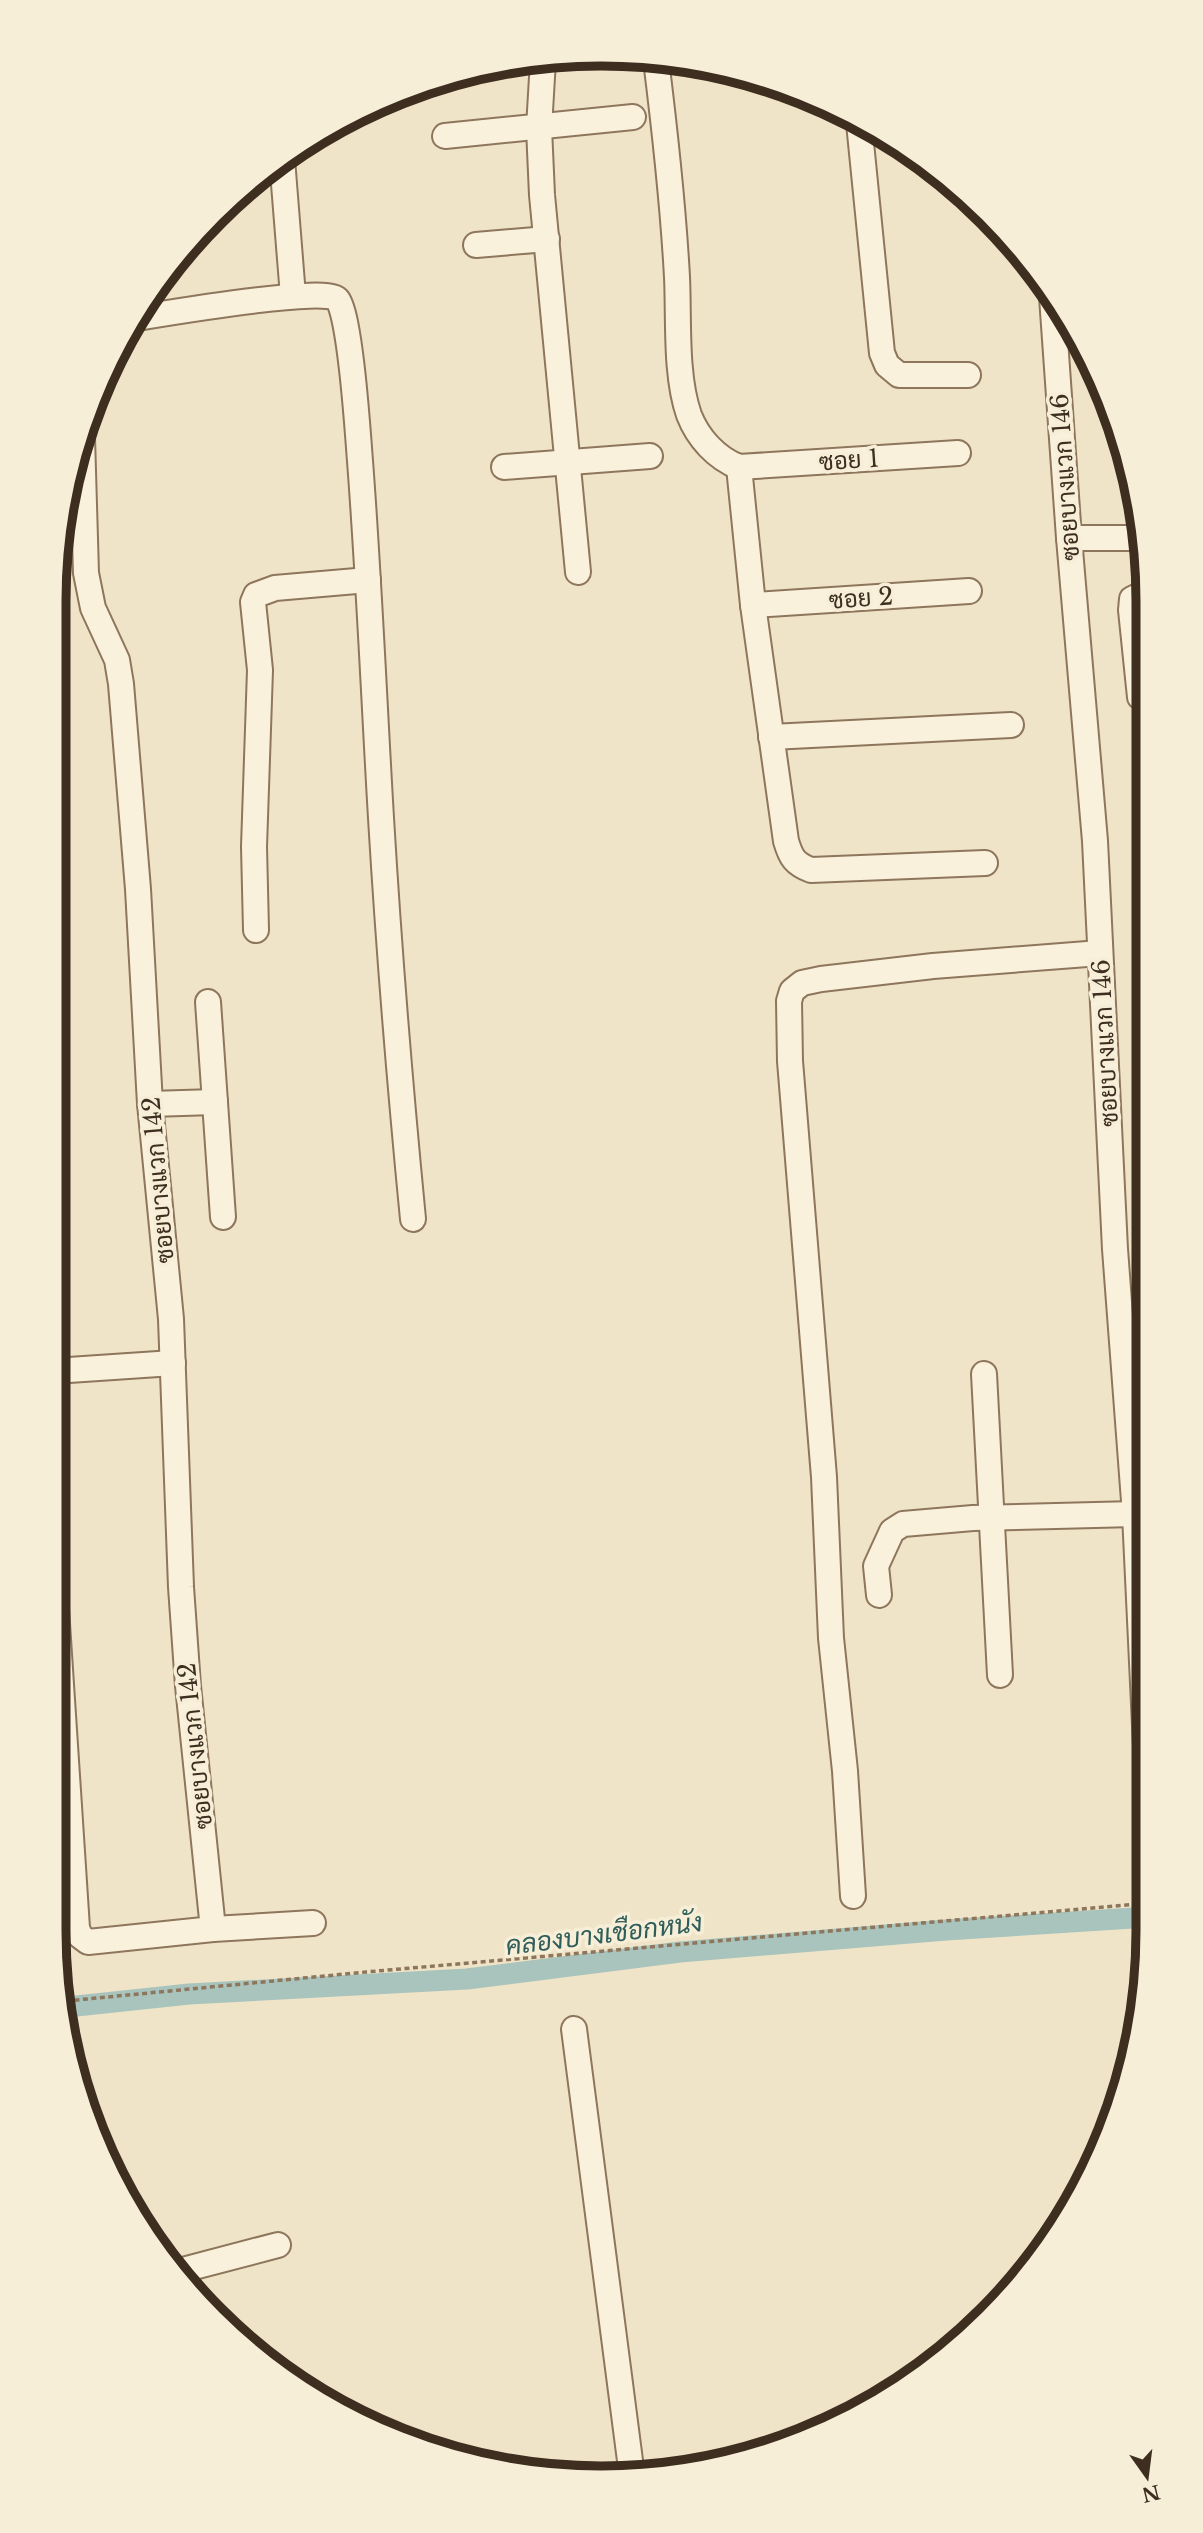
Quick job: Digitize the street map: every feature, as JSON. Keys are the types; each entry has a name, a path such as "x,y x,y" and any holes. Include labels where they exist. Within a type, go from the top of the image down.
{"street":[{"path":"542,70 539,128 578,572"},
{"path":"657,70 672,195 684,392 689,413 702,439 726,462 739,467 753,605 786,841 791,857 797,864 811,870 985,863"},
{"path":"445,136 633,117"},
{"path":"860,133 882,353 887,365 899,375 968,375"},
{"path":"283,172 293,296"},
{"path":"476,245 547,239"},
{"path":"149,316 293,296 333,295 339,300 344,315 355,392 393,999 412,1219"},
{"name":"ซอยบางแวก 146","path":"1053,316 1095,841 1115,1249 1136,1531"},
{"name":"ซอย 1","path":"739,467 958,453"},
{"path":"504,467 650,456"},
{"name":"ซอยบางแวก 142","path":"83,471 86,573 93,608 117,660 121,684 138,889 150,1104 173,1363 181,1587 188,1686 213,1929"},
{"path":"1069,538 1133,538"},
{"path":"256,930 254,847 260,670 253,602 256,595 275,588 368,580"},
{"name":"ซอย 2","path":"753,605 969,591"},
{"path":"1136,597 1132,599 1130,610 1136,662"},
{"path":"771,737 1011,725"},
{"path":"853,1896 845,1771 831,1638 824,1477 791,1073 789,1001 792,991 802,984 821,979 933,966 1100,953"},
{"path":"208,1002 223,1217"},
{"path":"150,1104 215,1102"},
{"path":"66,1370 173,1363"},
{"path":"984,1374 1000,1675"},
{"path":"879,1594 876,1566 884,1544 895,1528 916,1521 1135,1514"},
{"path":"66,1761 77,1928 80,1936 88,1942 213,1929 313,1923"},
{"path":"574,2029 631,2465"},
{"path":"187,2269 278,2245"}],"path":[{"path":"71,2001 1136,1904"}],"waterway":[{"name":"คลองบางเชือกหนัง","path":"72,2006 189,1994 467,1979 680,1952 1136,1918"}]}
